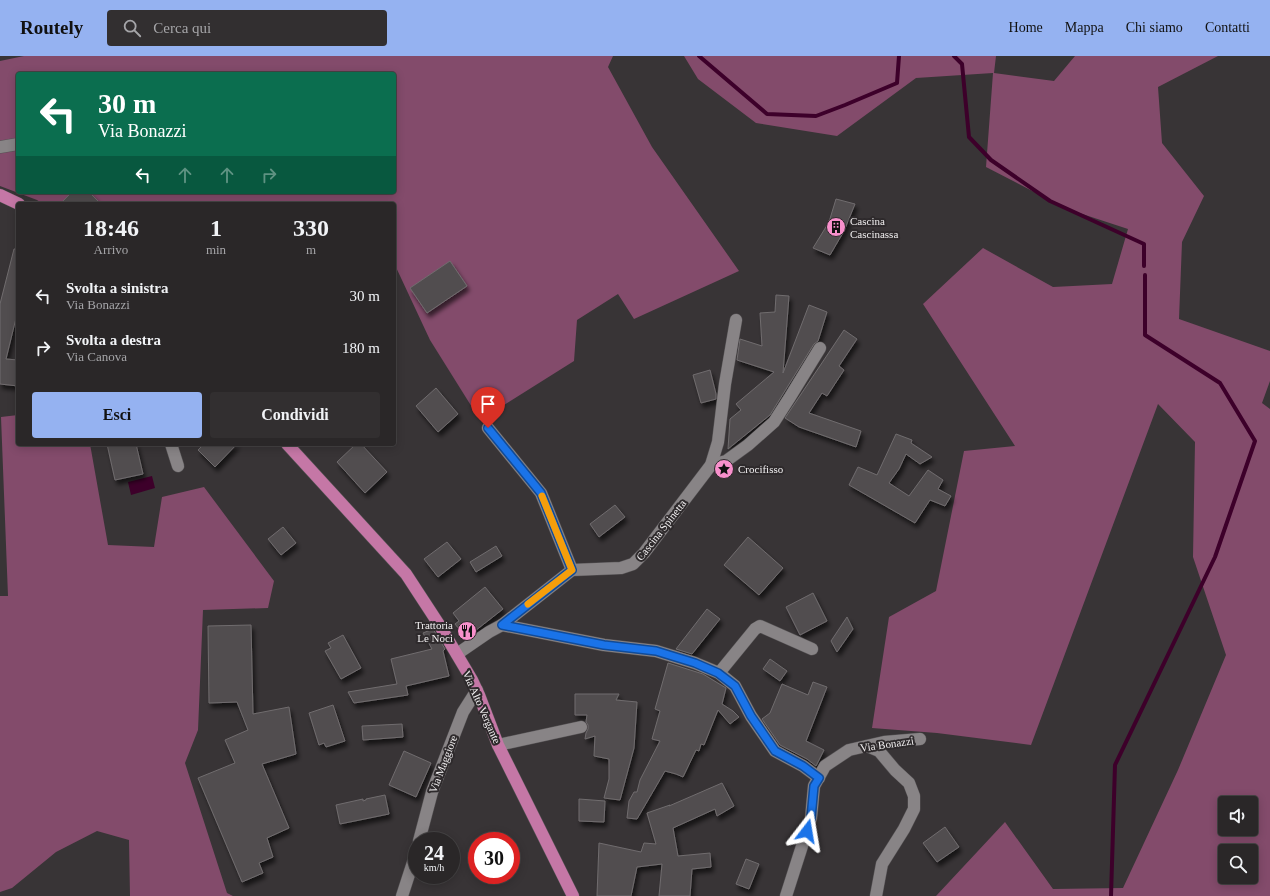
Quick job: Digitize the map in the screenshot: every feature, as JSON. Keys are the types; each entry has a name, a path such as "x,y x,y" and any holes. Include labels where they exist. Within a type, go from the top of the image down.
{"main road":[{"path":"0,195 16,203"},
{"name":"Via Alto Vergante","path":"289,446 406,574 440,626 457,654 498,745 572,896"}],"street":[{"path":"0,147 16,144"},
{"name":"Cascina Spinetta","path":"572,570 621,568 633,564 644,553 711,466 718,442 736,320"},
{"path":"711,466 726,461 748,445 774,422 820,348"},
{"path":"457,654 502,625 572,570 541,493 488,428"},
{"path":"172,446 178,466"},
{"path":"502,625 604,645 656,651 695,663 718,673 735,686 751,716 775,751 803,766 819,778"},
{"path":"718,673 755,629 760,626 812,649"},
{"name":"Via Maggiore","path":"421,832 432,792 463,712 476,694"},
{"path":"498,745 581,727"},
{"name":"Via Bonazzi","path":"786,896 811,818 814,786 826,766 849,750 884,742 920,739"},
{"path":"868,746 879,751 895,770 909,783 914,796 914,809 904,829 882,864 876,896"},
{"path":"402,896 408,881"}],"shaded area":[{"path":"24,56 613,56 608,67 652,147 739,271 634,319 618,294 577,320 574,361 480,420 430,340 396,267 396,202 40,202 21,194 396,194 396,72 16,72 16,192 0,186 0,61"},
{"path":"684,56 996,56 994,73 1054,81 1075,56 1218,56 1158,87 1162,143 1204,196 1182,242 1179,319 1270,351 1270,381 1262,403 1270,409 1270,896 936,896 1005,822 1053,889 1123,888 1178,770 1226,655 1193,557 1195,442 1158,404 1031,745 937,733 872,728 889,617 936,591 964,451 1015,446 923,304 983,248 1053,287 1112,284 1128,229 1067,209 986,167 993,73 916,78 837,136 756,123 698,79"},
{"path":"16,415 16,446 90,446 108,545 154,547 162,497 204,487 274,581 268,608 203,610 198,730 185,763 227,893 233,896 130,896 129,840 97,831 56,852 12,888 0,892 0,596 8,596 1,417"},
{"path":"152,476 155,488 131,495 128,482"}],"building":[{"path":"70,194 91,194 99,202 62,202"},
{"name":"Cascina Cascinassa","path":"836,199 855,204 844,231 830,255 813,248 829,222"},
{"path":"14,249 16,249 16,318 6,359 16,360 16,386 0,384 0,304"},
{"path":"450,261 467,286 427,313 410,288"},
{"path":"776,295 789,296 783,373 809,305 827,312 818,341 814,344 770,415 728,449 730,419 741,410 736,404 774,372 737,360 740,339 762,346 760,313 775,312"},
{"path":"844,330 857,339 839,366 844,370 827,396 822,393 809,413 861,431 856,447 799,427 785,418"},
{"path":"710,370 716,399 701,403 693,375"},
{"path":"436,388 458,414 438,432 416,406"},
{"path":"896,434 912,440 911,443 932,457 920,464 906,454 899,469 889,483 909,496 928,470 943,480 938,489 951,496 945,506 930,500 915,523 849,485 858,467 877,475"},
{"path":"107,446 136,446 143,474 115,480"},
{"path":"202,446 235,446 215,467 198,450"},
{"path":"354,446 363,446 387,472 365,493 337,462"},
{"path":"615,505 625,517 599,537 590,524"},
{"path":"283,527 296,543 281,555 268,539"},
{"path":"748,537 783,568 759,595 724,565"},
{"path":"447,542 461,559 438,577 424,559"},
{"path":"496,546 502,556 476,572 470,562"},
{"path":"485,587 503,609 466,638 455,624 459,621 453,613"},
{"path":"813,593 827,621 800,635 786,607"},
{"path":"707,609 720,619 692,654 676,649"},
{"path":"847,617 853,629 837,652 831,641"},
{"path":"251,625 253,714 289,707 296,754 262,764 289,828 267,838 273,857 259,863 263,873 242,882 198,778 235,763 225,740 248,730 237,702 209,703 208,626"},
{"path":"433,629 445,649 443,651 449,676 406,686 408,695 354,703 348,692 397,684 391,659 432,649 423,633"},
{"path":"343,635 361,668 341,679 325,651 331,648 328,643"},
{"path":"770,659 787,671 780,681 763,669"},
{"path":"668,663 703,674 726,688 722,704 739,717 730,724 718,710 704,745 701,744 699,751 696,750 683,777 665,771 637,819 627,818 629,801 634,792 637,792 640,780 660,741 652,739 660,711 655,709"},
{"path":"813,682 827,687 806,741 824,750 816,766 807,759 780,745 762,719 770,713 782,684 808,695"},
{"path":"575,694 619,694 616,700 637,702 634,748 620,800 604,798 609,779 609,759 594,756 595,736 585,739 588,729 586,722 587,715 575,715"},
{"path":"333,705 345,741 326,747 324,743 319,745 309,713"},
{"path":"402,724 403,737 363,740 362,726"},
{"path":"404,751 431,763 416,797 389,785"},
{"path":"722,783 734,806 717,816 715,809 673,828 678,856 710,853 711,867 692,869 690,896 659,896 662,864 637,867 631,896 597,896 599,843 641,852 644,843 656,844 647,813 670,805 669,806"},
{"path":"385,795 389,814 340,824 336,805 363,799 363,801"},
{"path":"579,799 605,801 604,822 579,821"},
{"path":"945,827 959,847 937,862 923,843"},
{"path":"746,859 759,864 749,889 736,884"}],"waterway":[{"path":"699,56 767,114 816,116 897,83 899,56"},
{"path":"954,56 962,64 969,137 991,160 1050,201 1144,244 1144,266"},
{"path":"1111,896 1115,765 1215,557 1255,441 1220,383 1145,335 1145,275"}],"slow traffic":[{"path":"528,604 572,570 542,496"}],"place":[{"name":"Cascina Cascinassa","path":"836,227"},
{"name":"Crocifisso","path":"724,469"},
{"name":"Trattoria Le Noci","path":"467,631"}],"route":[{"path":"488,428 541,493 572,570 502,625 604,645 656,651 695,663 718,673 735,686 751,716 775,751 803,766 819,778 814,786 811,818 807,831"}]}
